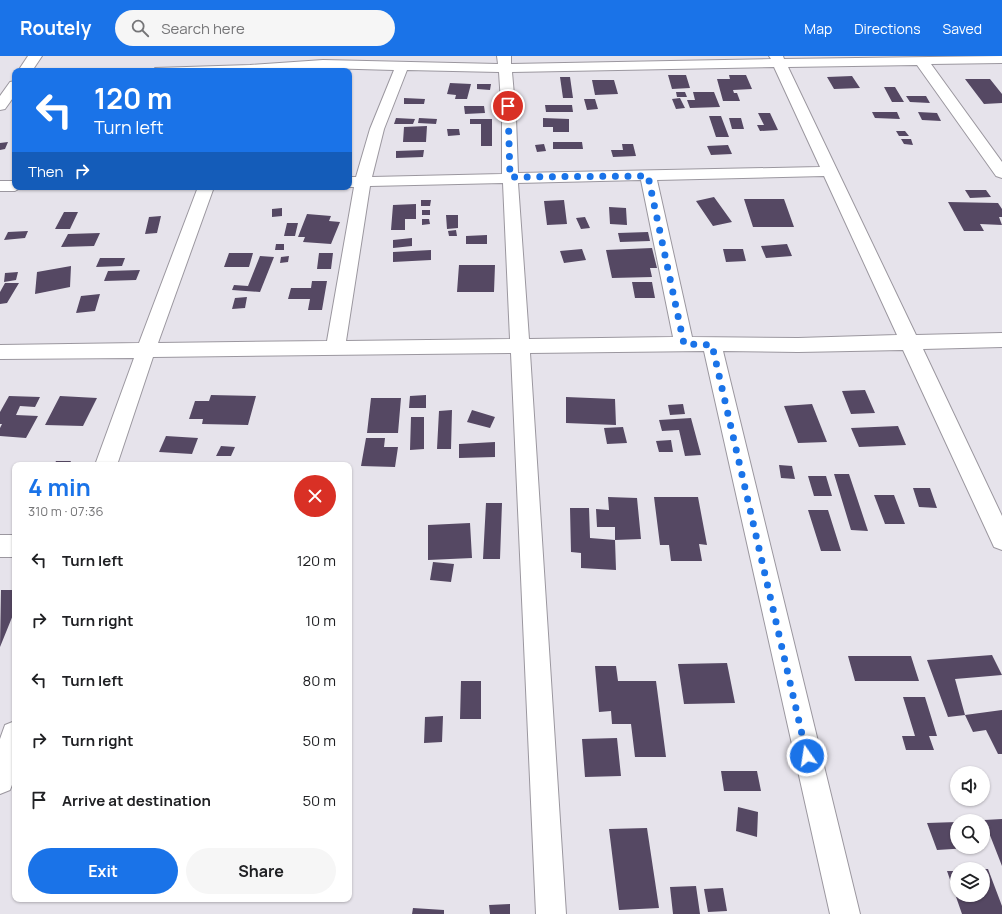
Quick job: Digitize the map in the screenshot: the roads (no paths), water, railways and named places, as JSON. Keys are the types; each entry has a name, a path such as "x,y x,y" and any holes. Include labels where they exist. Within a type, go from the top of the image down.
{"street":[{"path":"27,68 35,56"},
{"path":"920,58 1002,174"},
{"path":"206,68 251,65 363,63 402,66 504,62 920,58 1002,59"},
{"path":"778,60 1002,540"},
{"path":"504,62 509,118 510,177 551,914"},
{"path":"335,348 356,182 402,66"},
{"path":"0,106 12,78"},
{"path":"356,182 510,177 648,176 831,171"},
{"path":"648,176 684,344"},
{"path":"0,186 12,186"},
{"path":"107,462 146,350 205,190"},
{"path":"0,352 684,344 712,345 1002,340"},
{"path":"712,345 845,914"},
{"path":"0,546 12,546"},
{"path":"0,780 12,745"}]}
